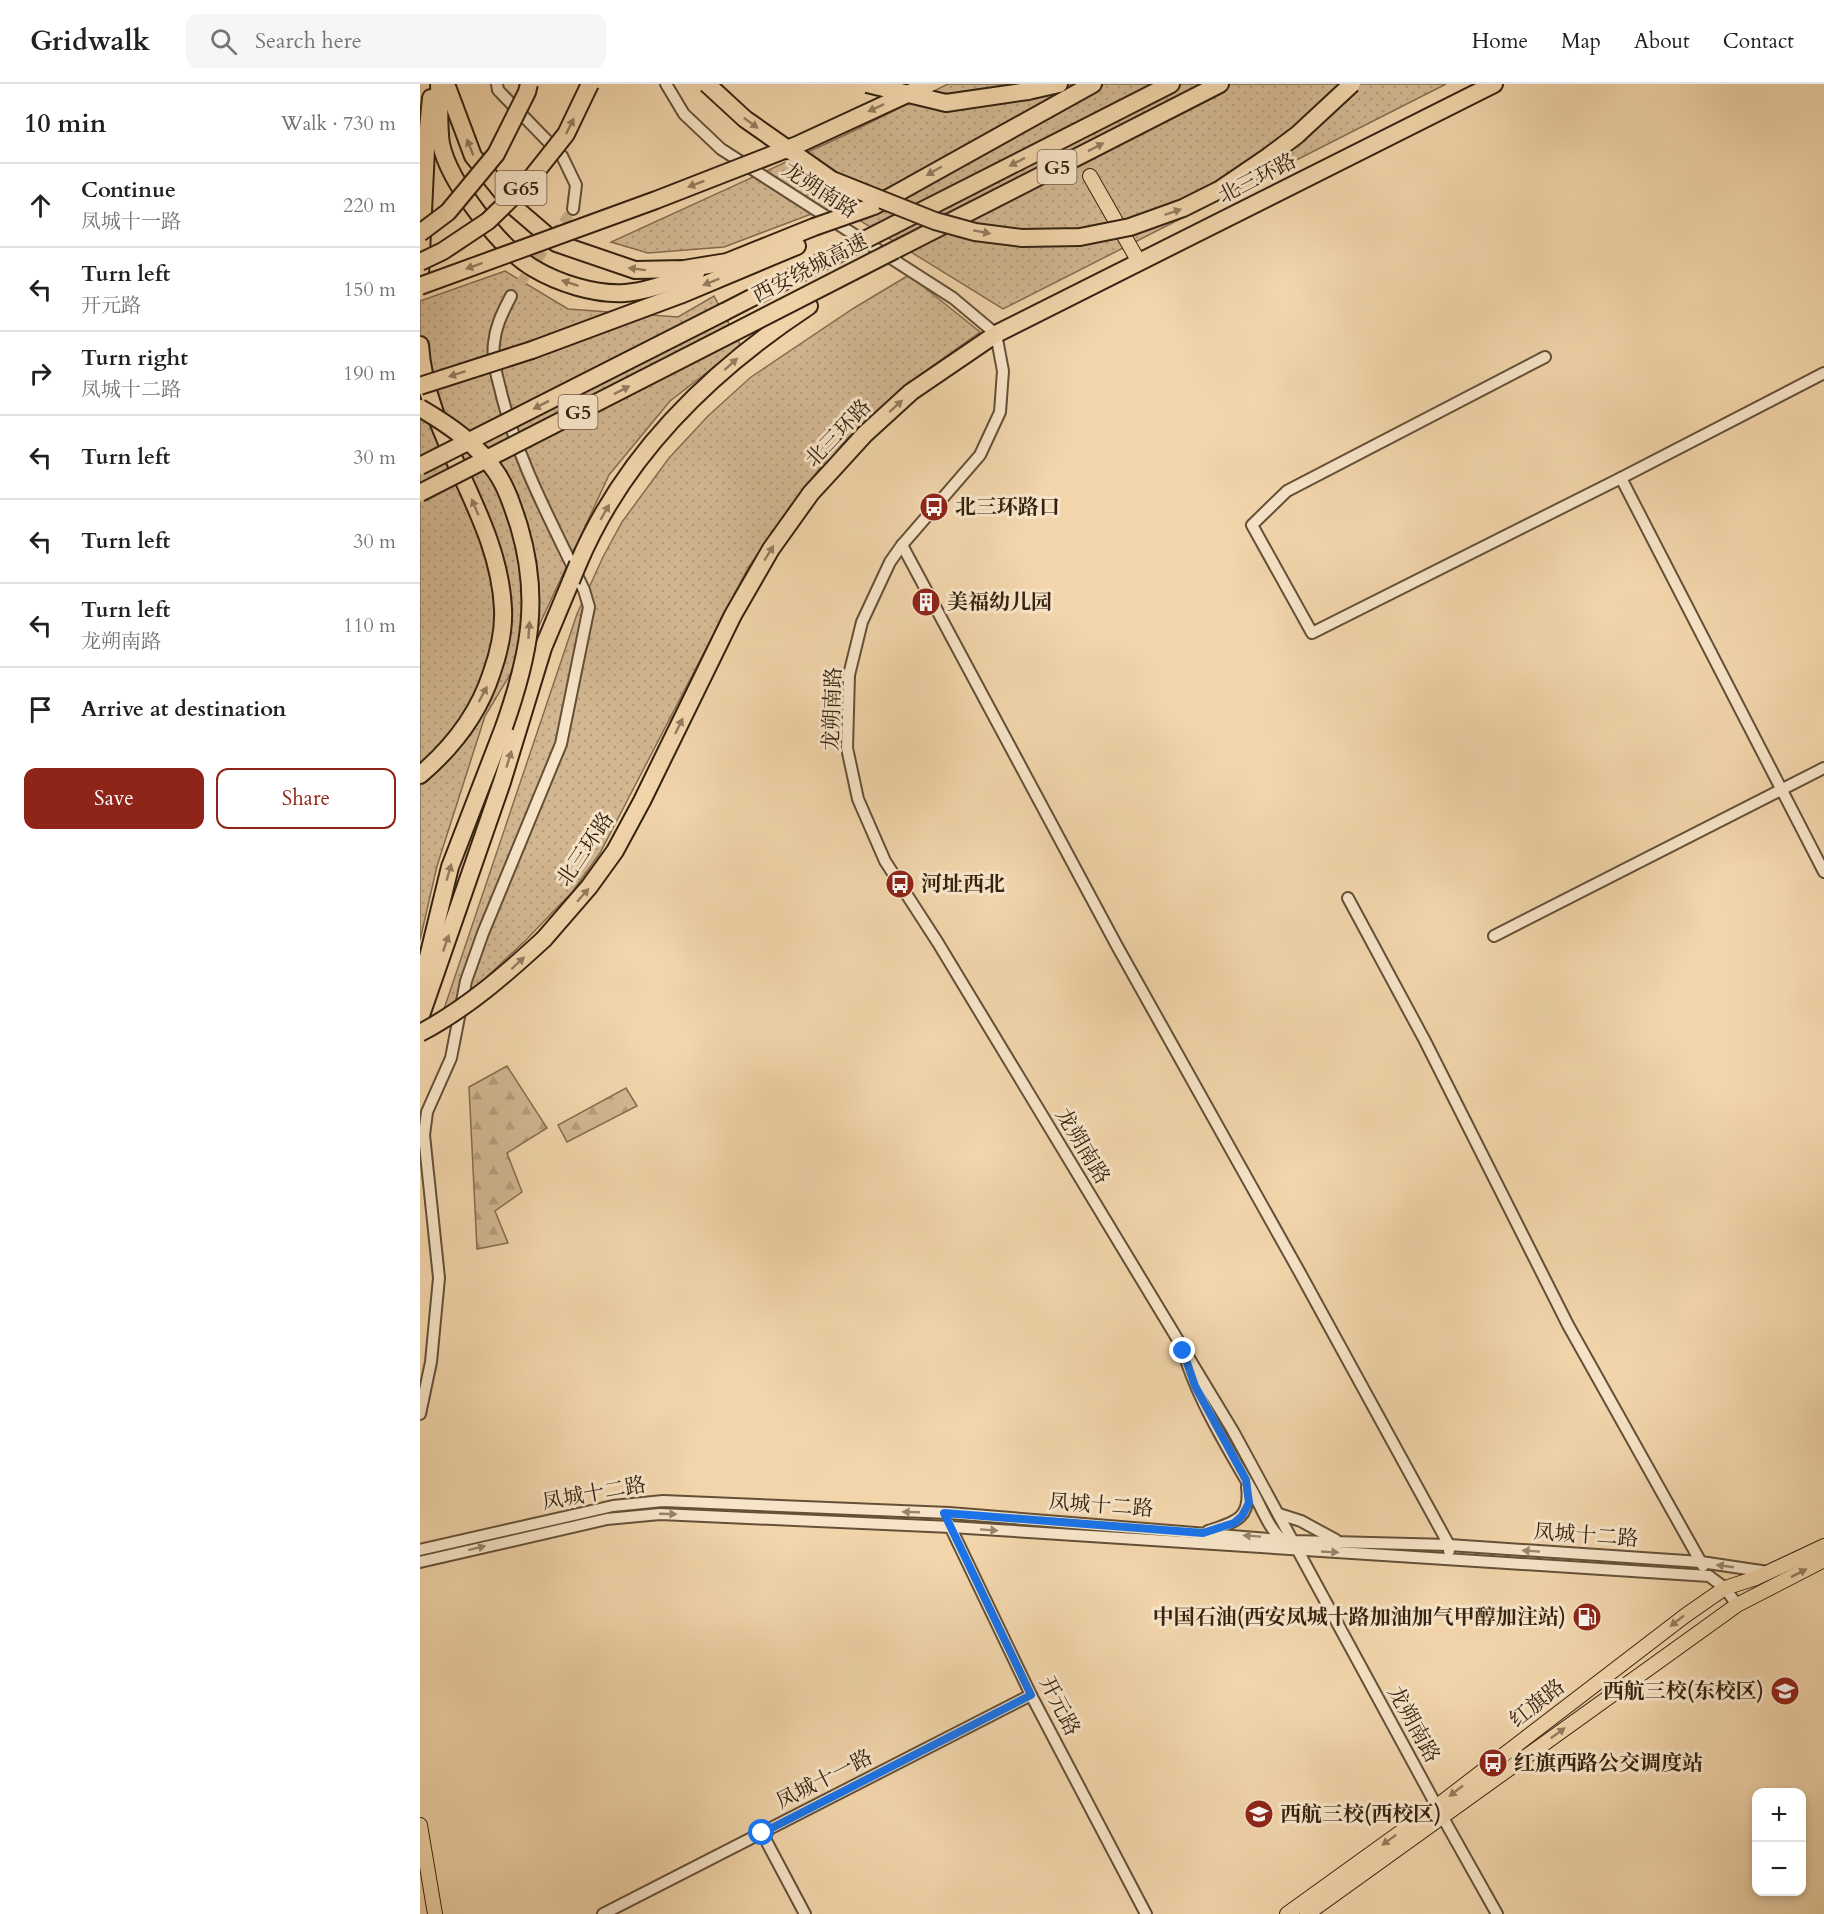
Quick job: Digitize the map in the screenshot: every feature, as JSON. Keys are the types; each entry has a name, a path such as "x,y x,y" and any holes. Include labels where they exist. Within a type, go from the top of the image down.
{"highway":[{"path":"420,274 426,149 432,84"},
{"path":"439,84 441,144 453,173 474,208 501,240 532,267 557,279 591,290 625,293 664,284 819,231"},
{"path":"446,84 473,156 514,207 556,243 635,270 684,269 728,262"},
{"name":"G65","path":"420,233 448,212 496,154 529,84"},
{"name":"G65","path":"420,262 443,251 488,220 528,182 566,134 590,84"},
{"path":"707,84 745,119 832,180 935,221 975,232 1022,238 1080,237 1130,227 1183,208 1219,190 1269,156 1297,135 1352,84"},
{"path":"867,84 946,103 1059,84"},
{"path":"420,286 656,200 797,145 929,84"},
{"path":"420,386 532,350 680,295 871,207 1093,84"},
{"name":"西安绕城高速","path":"420,466 1171,84"},
{"name":"西安绕城高速","path":"420,493 1220,84"},
{"name":"北三环路","path":"420,1034 471,1001 509,971 544,939 589,887 615,851 642,801 733,615 771,549 811,493 865,434 911,392 996,334 1494,84"},
{"path":"420,1018 502,782 543,648 586,546 617,491 645,451 679,413 735,360 778,327 895,250"},
{"path":"420,345 429,397 485,530 497,568 503,610 500,648 487,687 464,729 438,759 420,775"},
{"path":"420,408 446,423 472,444 496,472 512,501 523,540 530,579 530,633 520,680 504,727 450,867 420,990"}],"main road":[{"path":"1090,176 1139,262"},
{"name":"红旗路","path":"1307,1914 1686,1615 1725,1588 1768,1572 1824,1546"},
{"name":"红旗路","path":"1287,1914 1737,1605 1824,1560"},
{"path":"420,1825 435,1914"}],"street":[{"path":"496,84 498,90 562,156 576,185 573,209"},
{"name":"龙朔南路","path":"666,84 684,114 721,149 910,269 952,298 996,334 1003,371 1000,412 980,455 902,545 890,562 862,622 849,675 847,748 858,799 885,861 938,943 1183,1351 1201,1375 1497,1914"},
{"path":"420,1413 431,1362 439,1278 424,1135 427,1112 451,1058 466,981 483,933 561,744 589,607 584,590 530,476 506,415 496,374 494,345 497,321 512,296"},
{"path":"1545,357 1287,491 1252,525 1312,633 1824,374"},
{"path":"1621,478 1824,872"},
{"path":"902,545 1117,946 1449,1545 1449,1558"},
{"path":"1494,936 1824,768"},
{"path":"1348,898 1425,1041 1568,1325 1701,1563 1709,1576 1725,1588 1737,1605"},
{"name":"龙朔南路","path":"1183,1351 1195,1386 1280,1539"},
{"path":"1203,1533 1234,1523 1242,1516 1249,1503 1246,1480"},
{"name":"凤城十二路","path":"420,1550 613,1506 663,1501 944,1513 1280,1539 1296,1546 1338,1541 1449,1545 1701,1563 1768,1572"},
{"name":"开元路","path":"944,1513 1031,1695 1146,1914"},
{"name":"凤城十二路","path":"420,1562 607,1519 660,1514 1296,1546 1709,1576"},
{"path":"1279,1514 1301,1521 1338,1541"},
{"path":"1768,1572 1775,1586"},
{"name":"凤城十一路","path":"603,1914 1031,1695"},
{"path":"762,1833 805,1914"}],"green space":[{"path":"948,84 1446,84 1003,309 835,205 724,247 648,253 611,242 845,135"},
{"path":"505,271 568,309 678,317 714,296 741,346 670,401 609,475 537,630 485,716 437,866 420,940 420,301"},
{"path":"909,275 980,332 917,377 831,454 792,504 748,568 600,853 573,891 526,940 477,986 444,1009 577,614 622,522 669,458 708,416 751,377 854,308"},
{"path":"507,1066 547,1128 507,1153 522,1192 495,1211 508,1243 477,1249 469,1087"},
{"path":"626,1088 637,1106 567,1142 558,1125"}],"tunnel":[{"path":"1038,84 1090,176"},
{"path":"511,296 573,209"}],"place":[{"name":"北三环路口","path":"934,507"},
{"name":"美福幼儿园","path":"926,602"},
{"name":"河址西北","path":"900,884"},
{"name":"中国石油(西安凤城十路加油加气甲醇加注站)","path":"1587,1617"},
{"name":"西航三校(东校区)","path":"1785,1691"},
{"name":"红旗西路公交调度站","path":"1493,1763"},
{"name":"西航三校(西校区)","path":"1259,1814"}],"route":[{"path":"762,1833 1031,1695 944,1513 1203,1533 1234,1523 1242,1516 1249,1503 1246,1480 1195,1386 1183,1351"}]}
